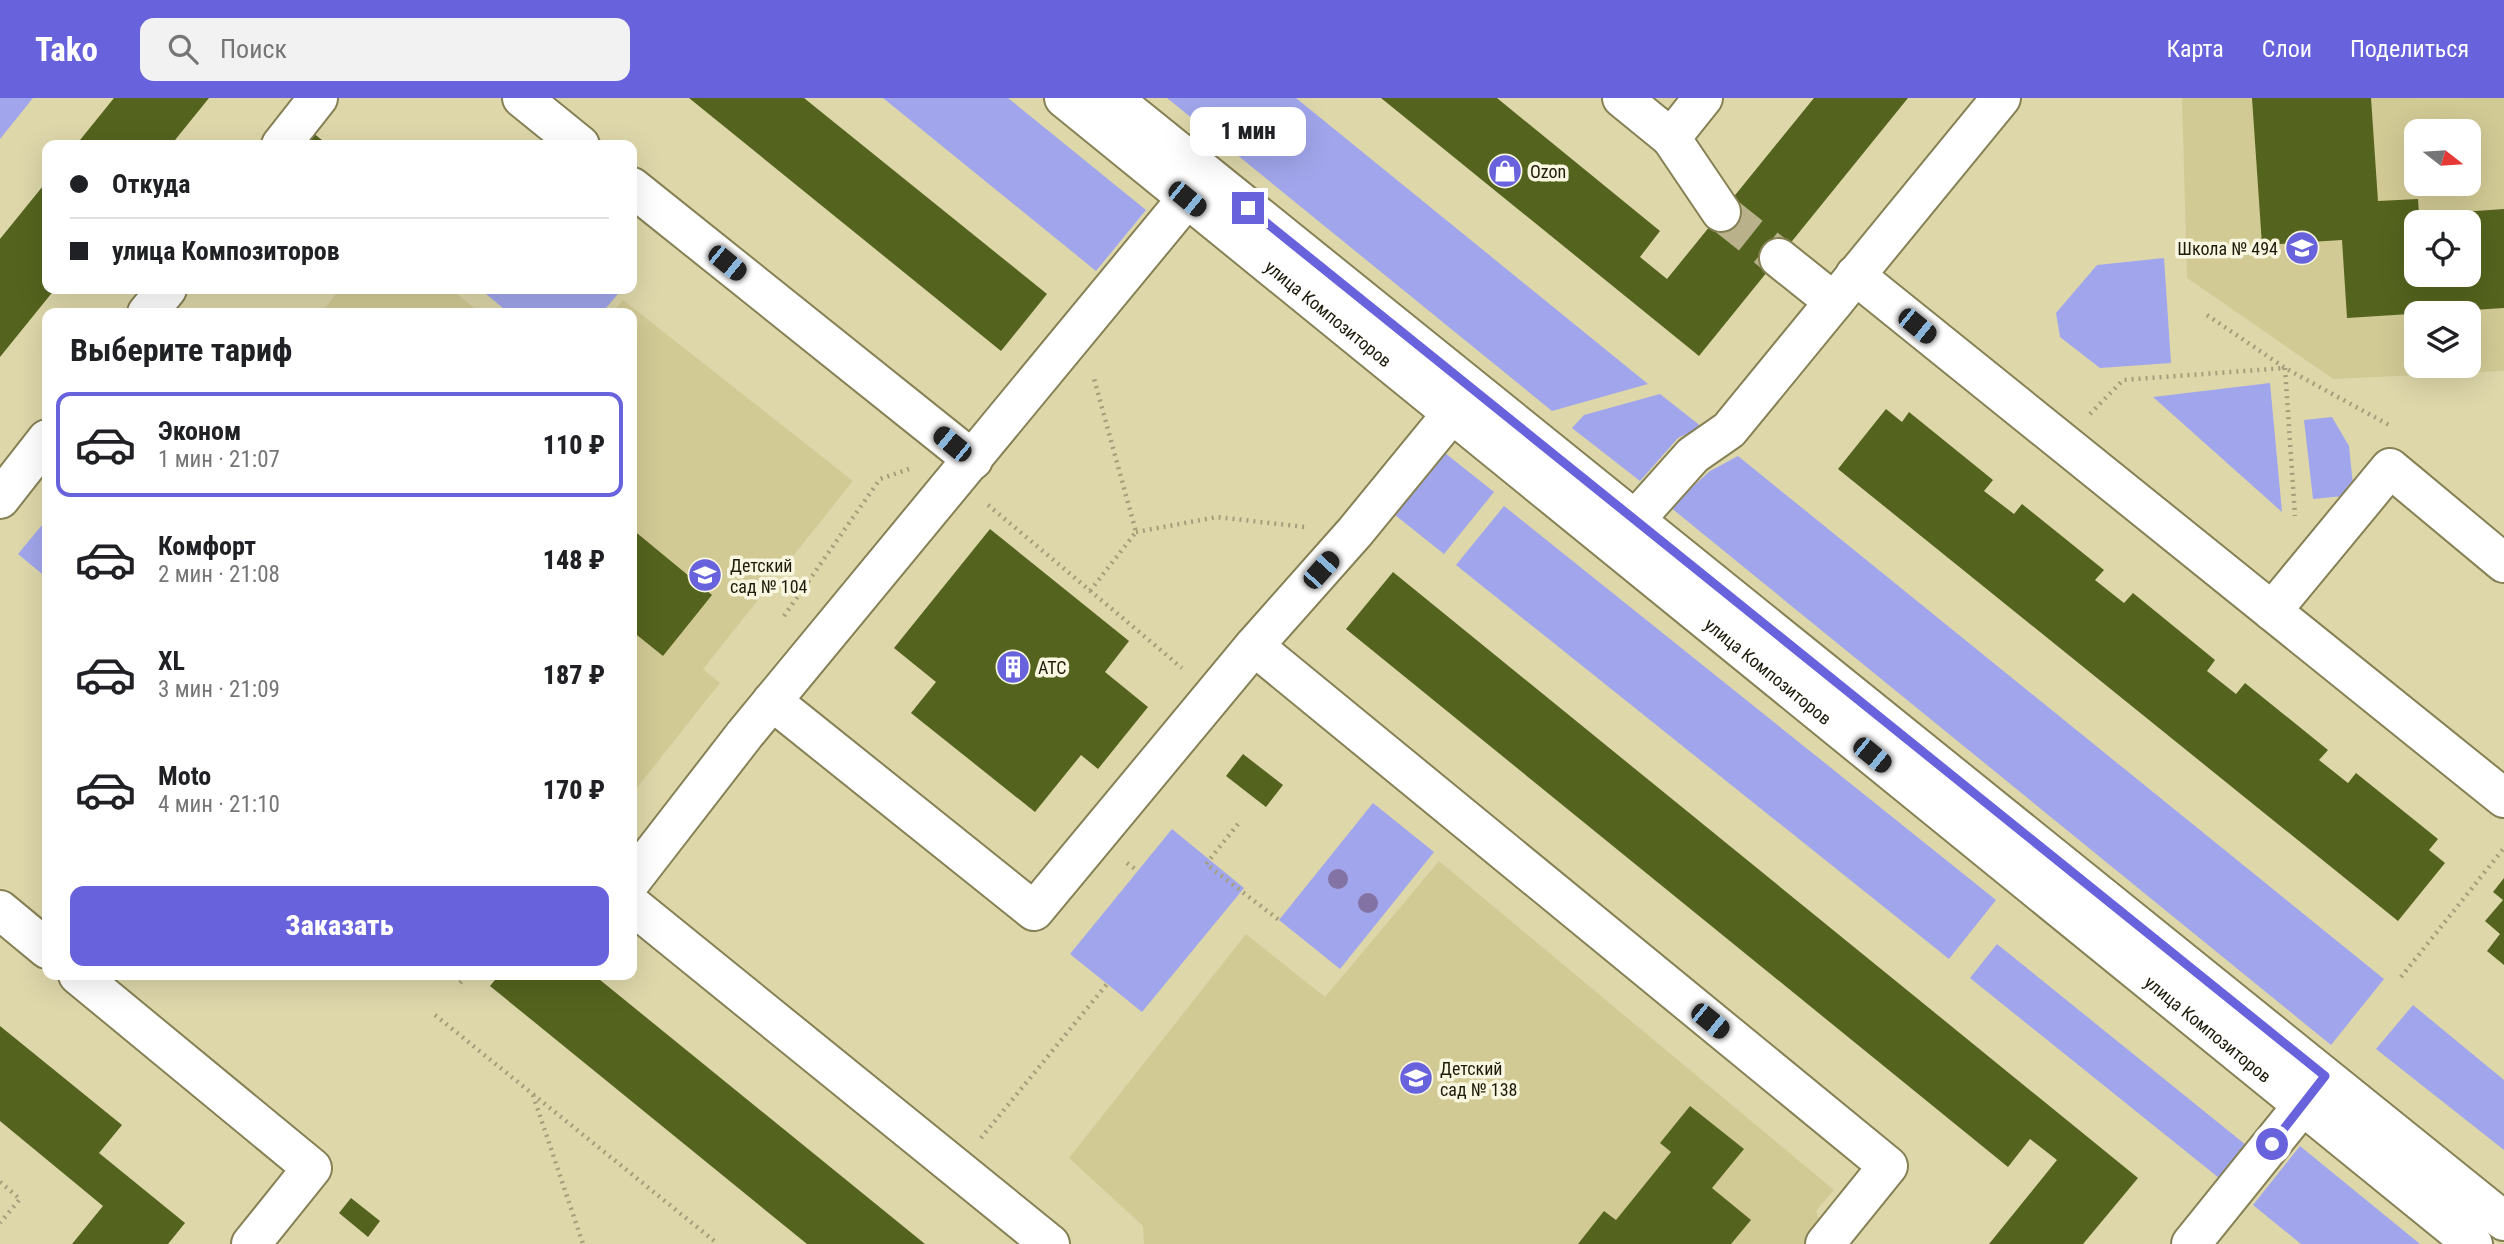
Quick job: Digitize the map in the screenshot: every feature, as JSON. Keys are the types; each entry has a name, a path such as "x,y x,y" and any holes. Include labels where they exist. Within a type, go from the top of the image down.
{"street":[{"path":"285,140 318,98"},
{"path":"522,98 574,140"},
{"name":"улица Композиторов","path":"1064,98 1197,187 2314,1091 2504,1221"},
{"name":"улица Композиторов","path":"1112,98 1197,187"},
{"path":"1622,98 1671,138 1721,212"},
{"path":"1671,138 1703,98"},
{"path":"1624,532 1693,455 1728,430 2001,98"},
{"path":"637,874 772,701 1197,187"},
{"path":"637,191 965,470"},
{"path":"1779,258 1844,289 2063,443 2502,793"},
{"path":"151,308 163,294"},
{"path":"772,701 1034,911 1254,646 1355,532 1463,401"},
{"path":"0,499 42,445"},
{"path":"2272,611 2390,468 2504,563"},
{"path":"1254,646 1888,1166 1825,1244"},
{"path":"637,909 1050,1244"},
{"path":"0,910 42,945"},
{"path":"84,980 313,1168 251,1244"},
{"path":"2191,1244 2314,1091"},
{"name":"улица Композиторов","path":"2314,1091 2473,1244"}],"path":[{"path":"2207,315 2285,368 2391,426"},
{"path":"1080,331 1112,436 1136,532"},
{"path":"2063,443 2123,380 2285,368"},
{"path":"2285,368 2299,577"},
{"path":"965,470 1090,591 1214,695"},
{"path":"1090,591 1136,532 1217,517 1355,532"},
{"path":"1238,824 1206,864 1279,920"},
{"path":"2401,977 2504,848"},
{"path":"956,1168 1107,984"},
{"path":"435,1015 718,1244"},
{"path":"533,1094 583,1244"},
{"path":"0,1182 20,1199 0,1223"}],"shaded area":[{"path":"0,98 33,98 0,139"},
{"path":"883,98 1008,98 1146,210 1096,271"},
{"path":"1167,98 1296,98 1648,384 1552,411"},
{"name":"Школа № 494","path":"2182,98 2504,98 2504,371 2481,372 2481,301 2404,301 2404,376 2333,379 2187,278"},
{"path":"2164,258 2171,363 2100,368 2060,337 2056,313 2097,265"},
{"path":"336,294 457,294 474,308 325,308"},
{"path":"486,294 618,294 606,308 503,308"},
{"name":"Детский сад № 104","path":"623,300 633,308 616,308"},
{"name":"Детский сад № 104","path":"637,311 853,481 703,669 720,683 637,788"},
{"path":"2270,383 2282,512 2153,397"},
{"path":"1660,394 1702,427 1678,438 1640,481 1572,428 1584,415"},
{"path":"2332,417 2349,446 2354,495 2313,499 2304,420"},
{"path":"1445,453 1494,492 1444,554 1395,515"},
{"path":"1738,456 2384,979 2331,1045 1670,507 1710,471"},
{"path":"1504,506 1996,900 1949,959 1456,565"},
{"path":"42,525 42,574 18,554"},
{"path":"1373,803 1434,852 1340,969 1279,920"},
{"path":"1172,829 1244,888 1142,1012 1070,954"},
{"name":"Детский сад № 138","path":"1439,861 1834,1190 1816,1211 1823,1230 1811,1244 1144,1244 1143,1226 1069,1158 1246,934 1325,997"},
{"path":"1997,944 2246,1145 2219,1178 1970,978"},
{"path":"2413,1005 2504,1080 2504,1150 2376,1049"},
{"path":"2300,1146 2420,1244 2301,1244 2253,1205"}],"building":[{"path":"114,98 209,98 175,140 80,140"},
{"path":"689,98 804,98 1047,294 1001,351"},
{"path":"1381,98 1497,98 1660,231 1640,257 1667,279 1814,98 1908,98 1699,356"},
{"path":"2252,98 2371,98 2378,201 2418,199 2419,210 2404,210 2404,287 2481,287 2481,211 2504,209 2504,308 2481,309 2481,301 2404,301 2404,314 2347,318 2342,240 2262,245"},
{"path":"312,132 322,140 305,140"},
{"path":"42,187 42,294 51,294 0,357 0,239"},
{"path":"1886,409 1902,422 1909,412 1993,480 1984,491 2014,514 2022,504 2104,570 2095,580 2124,603 2133,593 2215,660 2207,671 2236,694 2245,683 2328,750 2319,760 2348,783 2356,773 2438,839 2429,850 2445,863 2398,921 1838,469"},
{"name":"АТС","path":"990,529 1129,641 1105,672 1148,707 1098,769 1081,755 1035,812 911,713 936,682 894,648"},
{"path":"637,533 712,595 663,656 637,635"},
{"path":"1393,572 2138,1178 2083,1244 1989,1244 2057,1160 2030,1139 2008,1167 1346,629"},
{"path":"1243,754 1283,785 1266,807 1226,776"},
{"path":"2504,878 2504,965 2487,951 2500,934 2485,921 2503,900 2493,892"},
{"path":"495,980 600,980 925,1244 807,1244 490,986"},
{"path":"0,1026 122,1125 99,1153 185,1223 168,1244 72,1244 103,1206 0,1121"},
{"path":"1690,1106 1744,1149 1712,1188 1751,1220 1731,1244 1578,1244 1604,1211 1616,1220 1671,1152 1660,1143"},
{"path":"351,1198 380,1221 368,1237 339,1213"}],"tunnel":[{"path":"1721,212 1779,258"}],"place":[{"name":"Ozon","path":"1505,171"},
{"name":"Школа № 494","path":"2302,248"},
{"name":"Детский сад № 104","path":"705,575"},
{"name":"АТС","path":"1013,667"},
{"name":"Детский сад № 138","path":"1416,1078"}],"route":[{"path":"1248,208 2325,1076 2272,1144"}]}
